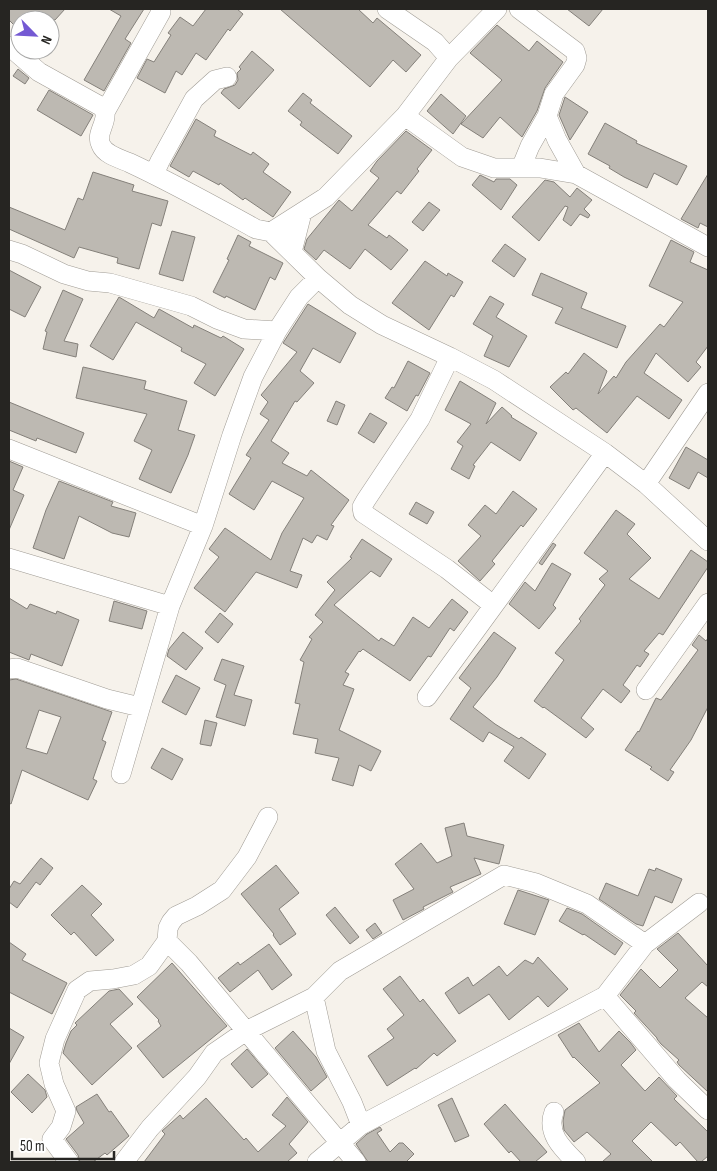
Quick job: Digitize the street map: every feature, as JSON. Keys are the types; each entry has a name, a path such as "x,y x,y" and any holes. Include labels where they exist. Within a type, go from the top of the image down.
{"street":[{"path":"387,9 435,42 448,58"},
{"path":"271,232 326,197 405,116 448,58 497,9"},
{"path":"519,9 575,51 577,58 575,65 554,94 547,116 530,146 521,168"},
{"path":"105,112 161,12"},
{"path":"9,46 39,72 102,108 106,118 99,140 102,148 256,229 271,232 318,278 350,305 382,325 494,380 606,453 646,484 708,541"},
{"path":"154,174 194,99 215,80 227,77"},
{"path":"405,116 462,157 494,168 540,168 576,174 708,247"},
{"path":"547,116 557,140 576,174"},
{"path":"292,252 302,213"},
{"path":"9,250 22,254 64,274 110,283 192,306 217,319 244,329 277,331"},
{"path":"121,774 170,606 204,526 232,435 253,377 277,331 299,297 318,278"},
{"path":"450,357 420,418 362,507 363,513 447,569 493,605"},
{"path":"646,484 708,393"},
{"path":"9,449 204,526"},
{"path":"427,697 606,453"},
{"path":"9,558 170,606"},
{"path":"646,690 708,603"},
{"path":"9,669 17,668 107,699 140,707"},
{"path":"70,1162 52,1139 61,1127 66,1111 54,1084 49,1063 55,1039 77,990 90,981 134,975 150,966 167,941 168,928 176,916 197,906 222,890 247,857 268,817"},
{"path":"124,1162 150,1128 197,1077 214,1053 246,1031 314,997 340,970 504,875 536,883 587,904 645,944"},
{"path":"317,1162 361,1125 605,996 645,944 699,903"},
{"path":"167,941 189,963 356,1162"},
{"path":"605,996 677,1080 708,1110"},
{"path":"314,997 326,1051 361,1125"},
{"path":"554,1112 550,1122 553,1132 558,1142 576,1162"}],"building":[{"path":"9,9 65,9 60,14 60,10 10,10 9,20"},
{"path":"109,9 144,9 125,39 131,43 104,91 84,80 121,16"},
{"path":"206,9 237,9 243,14 230,31 228,29 206,60 196,53 182,75 176,71 165,93 137,78 147,59 154,62 171,35 168,33 180,17 193,26"},
{"path":"280,9 358,9 373,23 377,18 421,55 406,72 393,60 370,87"},
{"path":"567,9 603,9 589,26"},
{"path":"497,25 529,51 537,41 563,62 545,88 537,111 522,137 500,117 483,138 461,124 502,80 470,53"},
{"path":"252,51 274,70 239,109 221,93 224,89 235,85 238,80 237,73 241,69 239,67"},
{"path":"18,69 29,78 25,84 13,76"},
{"path":"49,90 93,115 81,136 37,110"},
{"path":"303,93 312,100 310,103 352,136 338,154 300,125 302,122 288,111"},
{"path":"441,94 466,116 453,134 427,111"},
{"path":"565,97 588,112 570,140 559,115"},
{"path":"196,119 216,131 214,136 251,155 253,152 269,164 263,172 291,192 273,217 245,198 243,200 220,183 219,185 193,171 189,177 170,166"},
{"path":"605,123 637,141 636,143 687,166 677,185 654,173 647,188 624,177 609,168 610,166 588,154"},
{"path":"406,131 432,150 401,194 397,191 368,225 387,238 389,235 408,250 391,270 365,249 350,269 324,250 316,260 304,249 307,239 339,200 352,211 379,178 370,171"},
{"path":"93,172 134,185 132,191 168,201 161,226 152,223 139,269 117,263 118,258 79,247 74,258 9,229 9,207 65,230 78,198 83,200"},
{"path":"708,174 708,227 700,223 698,228 681,219"},
{"path":"480,175 494,182 496,179 510,179 517,185 501,210 472,185"},
{"path":"545,180 554,182 570,197 577,188 592,200 584,209 590,215 588,218 580,214 571,226 563,220 568,207 565,206 539,241 512,217"},
{"path":"429,202 440,210 423,231 412,222"},
{"path":"172,231 195,237 183,281 159,274"},
{"path":"238,235 251,242 249,246 283,263 275,280 270,277 255,310 213,292 229,260 227,259"},
{"path":"671,240 694,252 690,262 708,270 708,346 696,362 701,367 688,382 656,353 644,373 682,400 669,419 637,396 607,433 576,408 573,410 550,387 566,372 568,374 584,353 607,371 598,394 614,376 616,378 626,362 660,324 664,327 683,302 649,286"},
{"path":"505,244 526,259 514,277 492,261"},
{"path":"425,261 447,276 448,273 463,282 454,297 451,295 429,330 392,303"},
{"path":"9,270 41,287 25,317 9,309"},
{"path":"541,273 587,293 581,308 626,326 617,348 555,323 563,308 532,295"},
{"path":"63,290 83,299 64,341 78,344 76,357 43,349 47,332 45,331"},
{"path":"490,296 504,304 496,317 527,336 509,367 484,356 493,336 473,324"},
{"path":"119,297 154,318 159,309 193,328 194,325 221,338 223,336 244,349 215,396 194,383 206,364 181,351 182,348 136,322 113,360 90,346"},
{"path":"308,304 356,333 340,363 313,348 300,371 314,383 297,402 295,401 271,441 289,453 282,463 307,476 311,470 349,500 331,525 334,526 327,540 317,535 312,543 303,538 290,571 302,575 297,588 256,572 225,612 194,588 219,557 209,549 225,528 271,560 282,533 304,498 272,481 254,510 229,494 251,458 246,455 269,420 260,414 268,402 261,395 297,352 283,343"},
{"path":"408,361 430,373 418,396 416,395 407,411 385,398 392,387 394,388"},
{"path":"83,367 146,381 144,389 187,401 178,430 195,435 171,493 139,479 152,450 134,441 147,414 76,398"},
{"path":"460,381 496,403 486,424 502,407 511,417 537,433 520,461 491,442 473,465 475,466 469,479 451,469 463,446 457,442 471,424 445,410"},
{"path":"336,401 345,405 337,425 327,421"},
{"path":"9,402 84,433 76,453 37,438 36,441 9,430"},
{"path":"370,413 387,423 374,443 358,433"},
{"path":"686,447 708,460 708,478 698,472 689,489 669,478"},
{"path":"9,461 23,467 13,490 24,495 9,530"},
{"path":"59,481 113,502 111,506 136,513 129,537 112,533 79,516 64,559 33,548 46,510"},
{"path":"513,491 537,509 523,527 521,525 492,561 495,564 480,581 458,561 481,536 468,525 485,505 496,514"},
{"path":"416,502 434,512 427,524 409,514"},
{"path":"616,510 635,524 627,534 651,558 629,579 659,599 691,550 708,562 708,567 663,635 659,633 644,651 649,654 640,667 637,665 623,685 630,691 621,703 603,689 581,718 594,729 586,738 534,701 564,660 555,653 581,621 579,619 605,585 599,579 608,571 584,553"},
{"path":"362,539 392,559 380,577 371,571 334,605 379,641 381,638 394,646 413,617 429,628 452,599 468,612 454,631 450,628 431,657 428,656 410,681 363,649 359,651 345,672 349,674 343,685 354,689 339,730 381,751 371,771 359,765 353,786 332,780 339,758 315,753 318,739 293,734 300,704 295,703 304,662 300,660 312,639 309,637 323,622 315,615 335,590 327,582 352,558 350,557"},
{"path":"553,543 556,545 542,565 539,563"},
{"path":"552,563 571,574 553,605 556,608 539,629 509,604 525,582 535,591"},
{"path":"9,598 27,609 30,604 56,614 57,611 79,620 62,666 31,654 29,660 9,652"},
{"path":"114,601 147,611 142,629 109,621"},
{"path":"220,613 233,624 218,643 205,632"},
{"path":"183,632 203,648 186,670 167,656 169,649"},
{"path":"494,632 516,648 497,677 473,707 495,724 519,739 521,737 546,754 529,779 504,761 514,747 489,732 483,742 450,719 471,688 459,678"},
{"path":"699,635 706,641 708,638 708,707 691,740 670,770 674,772 668,781 650,769 652,767 625,750 639,732 656,698 661,700 698,650 692,645"},
{"path":"222,659 244,666 234,695 252,700 245,726 216,717 226,685 214,680"},
{"path":"176,675 200,688 186,715 162,702"},
{"path":"16,679 112,712 102,740 106,742 93,779 97,781 88,800 22,770 11,804 9,803 9,680","holes":["39,710 61,717 47,754 26,748"]},
{"path":"205,720 217,723 211,746 200,744"},
{"path":"162,748 183,759 172,780 151,768"},
{"path":"464,823 467,836 504,845 499,864 474,858 481,874 450,887 453,892 423,907 424,909 403,920 393,900 414,889 395,864 421,843 437,863 452,856 445,828"},
{"path":"41,858 53,868 40,885 36,882 17,908 9,902 9,889 14,881 20,884"},
{"path":"276,865 299,893 279,909 296,934 280,945 274,934 241,894"},
{"path":"656,868 682,879 672,903 655,896 643,926 636,924 599,899 606,883 638,896 649,869 655,871"},
{"path":"82,885 102,904 91,915 114,940 96,956 74,932 71,935 51,915"},
{"path":"518,890 549,900 535,935 504,924"},
{"path":"335,907 359,937 350,944 326,915"},
{"path":"567,908 582,914 623,943 615,955 584,934 559,921"},
{"path":"375,923 382,933 373,939 366,930"},
{"path":"678,933 708,966 708,987 702,982 685,998 708,1018 708,1092 679,1065 677,1062 679,1060 661,1044 634,1013 636,1011 620,995 641,969 660,988 678,970 657,949"},
{"path":"9,942 26,954 22,960 67,983 52,1014 9,992"},
{"path":"269,944 292,975 272,990 258,970 230,992 218,978 238,962 240,965"},
{"path":"538,957 568,989 548,1007 538,996 509,1020 489,994 459,1014 445,993 468,977 473,986 499,966 507,976 525,960 533,964"},
{"path":"172,963 227,1026 163,1078 137,1046 161,1026 159,1020 137,997"},
{"path":"400,976 420,1002 423,999 456,1041 437,1056 434,1053 416,1069 387,1086 368,1056 394,1038 387,1029 404,1015 383,989"},
{"path":"119,989 133,1004 110,1024 132,1048 92,1085 63,1053 71,1031 77,1025 75,1023 109,991"},
{"path":"579,1023 599,1052 619,1031 630,1042 636,1050 621,1065 645,1091 659,1077 677,1096 674,1099 708,1132 708,1156 701,1162 698,1162 680,1142 676,1146 651,1122 632,1141 653,1162 602,1162 611,1154 587,1132 574,1142 564,1130 565,1110 600,1083 573,1058 558,1035"},
{"path":"9,1028 24,1037 9,1064"},
{"path":"293,1031 316,1057 327,1077 311,1091 275,1048"},
{"path":"247,1049 268,1074 252,1088 231,1064"},
{"path":"28,1074 45,1090 47,1097 32,1113 11,1092"},
{"path":"97,1094 129,1136 107,1155 105,1153 93,1162 80,1162 78,1155 66,1139 84,1123 76,1107"},
{"path":"287,1097 308,1122 289,1144 297,1153 287,1162 144,1162 165,1134 162,1131 180,1115 183,1119 206,1098 244,1140 246,1138 258,1152 286,1126 272,1115"},
{"path":"452,1098 469,1136 455,1142 438,1105"},
{"path":"505,1104 547,1152 535,1162 521,1162 511,1151 509,1153 484,1124"},
{"path":"380,1127 382,1130 377,1133 390,1152 399,1143 403,1143 414,1154 406,1162 368,1162 356,1144 367,1134"}]}
